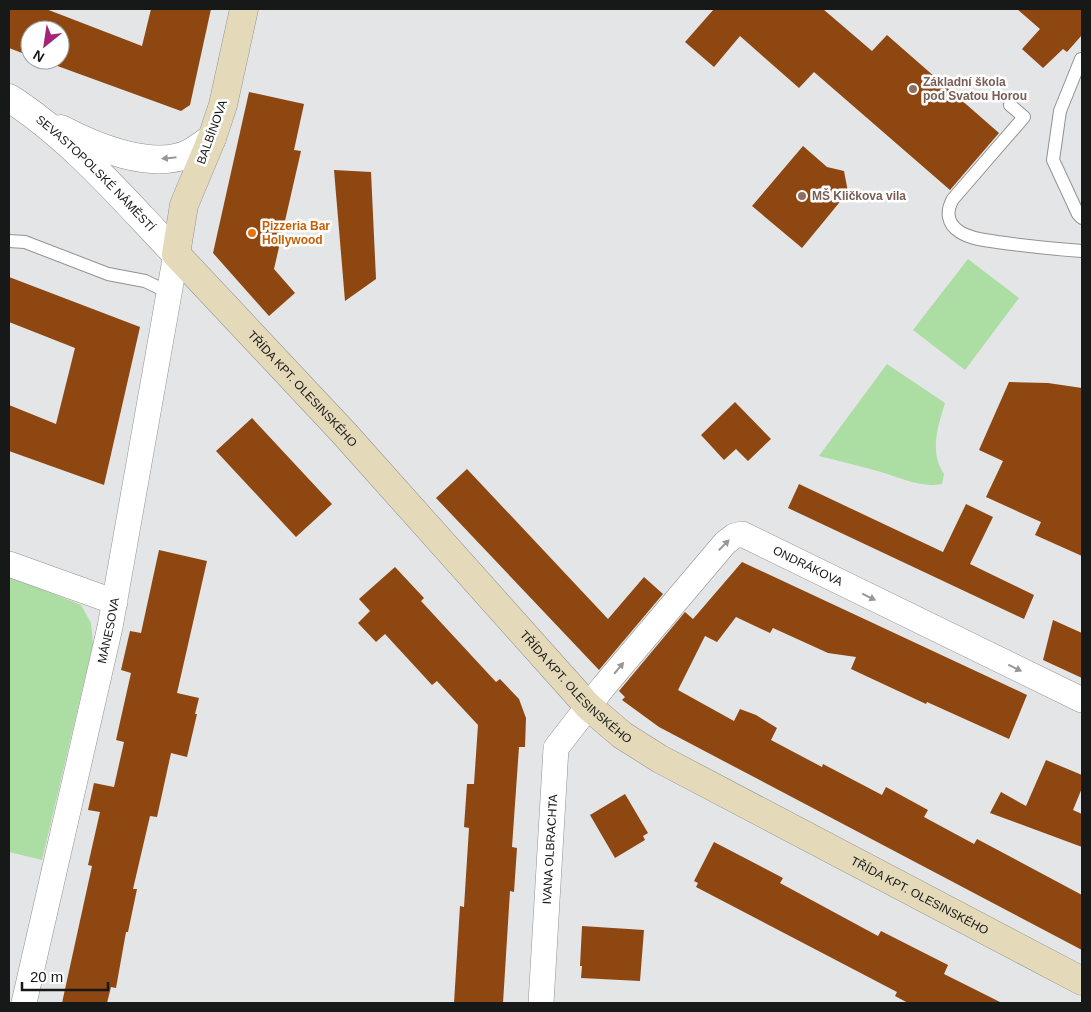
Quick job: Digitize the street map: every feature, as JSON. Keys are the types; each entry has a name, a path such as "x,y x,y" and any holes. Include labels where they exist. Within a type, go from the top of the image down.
{"main road":[{"name":"BALBÍNOVA","path":"176,254 184,205 212,138 223,105 244,9"},
{"name":"TŘÍDA KPT. OLESINSKÉHO","path":"176,254 343,432 588,706 622,735 660,759 1082,981"}],"street":[{"name":"SEVASTOPOLSKÉ NÁMĚSTÍ","path":"9,98 40,118 176,254"},
{"path":"40,118 74,136 100,146 147,159 173,158 190,153 212,138"},
{"name":"MÁNESOVA","path":"24,1003 114,602 176,254"},
{"name":"ONDRÁKOVA","path":"588,706 725,543 734,536 742,534 1082,700"},
{"path":"9,564 114,602"},
{"name":"IVANA OLBRACHTA","path":"541,1003 556,748 588,706"}],"lane":[{"path":"1081,59 1060,111 1053,160 1078,214 1082,218"},
{"path":"1010,105 1024,117 953,199 948,213 951,223 959,232 971,238 1045,249 1082,251"},
{"path":"9,241 25,242 108,274 145,281 170,293"}],"green space":[{"path":"968,259 1019,298 965,370 913,330"},
{"path":"887,364 945,403 936,439 939,466 944,474 942,484 919,484 819,456"},
{"path":"9,576 81,605 91,623 93,644 42,860 9,852"}],"building":[{"path":"9,9 46,9 142,46 151,9 211,9 190,105 181,111 68,70 70,70 70,20 20,20 20,52 9,48"},
{"path":"714,9 823,9 872,51 887,35 999,133 950,190 814,72 799,88 740,36 714,67 685,42"},
{"path":"1017,9 1082,9 1082,35 1067,52 1063,49 1043,68 1022,49 1040,29"},
{"path":"249,92 304,104 294,150 301,151 274,269 295,293 269,316 213,253"},
{"name":"MŠ Kličkova vila","path":"803,146 827,167 844,171 848,192 802,248 752,206"},
{"path":"334,170 371,172 376,279 345,301"},
{"path":"9,277 140,327 104,485 9,451 9,405 56,424 75,348 9,322"},
{"path":"1009,382 1048,383 1082,388 1082,556 1035,535 1041,522 986,497 1003,461 979,450"},
{"path":"735,402 771,439 748,461 736,449 724,460 701,435"},
{"path":"252,418 332,504 296,537 216,451"},
{"path":"467,469 608,619 644,577 663,594 599,670 436,498"},
{"path":"799,484 943,552 966,504 993,517 970,564 1034,595 1024,619 788,508"},
{"path":"159,550 207,561 177,693 199,698 195,714 197,714 187,757 171,753 157,817 150,816 133,889 137,889 128,932 126,932 116,988 111,987 107,1003 62,1003 92,866 88,865 100,812 88,810 94,783 114,787 124,742 116,740 131,673 121,670 130,631 141,633"},
{"path":"742,562 1027,695 1009,739 927,702 926,704 851,669 856,657 828,653 773,628 770,633 736,617 717,642 705,636 678,690 734,721 740,709 756,715 777,728 771,740 822,767 823,764 882,795 886,787 928,810 924,817 974,844 977,839 1082,895 1082,950 659,727 622,700 625,697 619,691 685,612 693,619"},
{"path":"395,567 424,598 421,601 496,682 500,679 519,699 526,718 525,747 519,747 512,847 517,848 514,892 510,891 503,1003 454,1003 460,906 464,907 469,828 464,827 467,784 474,784 478,725 437,681 432,685 385,634 376,642 358,623 370,611 359,599"},
{"path":"1053,620 1082,633 1082,678 1043,660"},
{"path":"1046,760 1082,775 1082,788 1073,810 1082,814 1082,847 990,813 1001,792 1026,806"},
{"path":"625,794 648,833 643,836 645,840 615,858 590,815"},
{"path":"714,842 783,878 780,883 878,936 881,931 948,965 944,974 1002,1003 908,1003 895,996 897,992 696,887 698,883 694,881"},
{"path":"582,926 644,930 640,981 581,978"}],"place":[{"name":"Základní škola pod Svatou Horou","path":"913,89"},
{"name":"MŠ Kličkova vila","path":"802,196"},
{"name":"Pizzeria Bar Hollywood","path":"252,233"}]}
